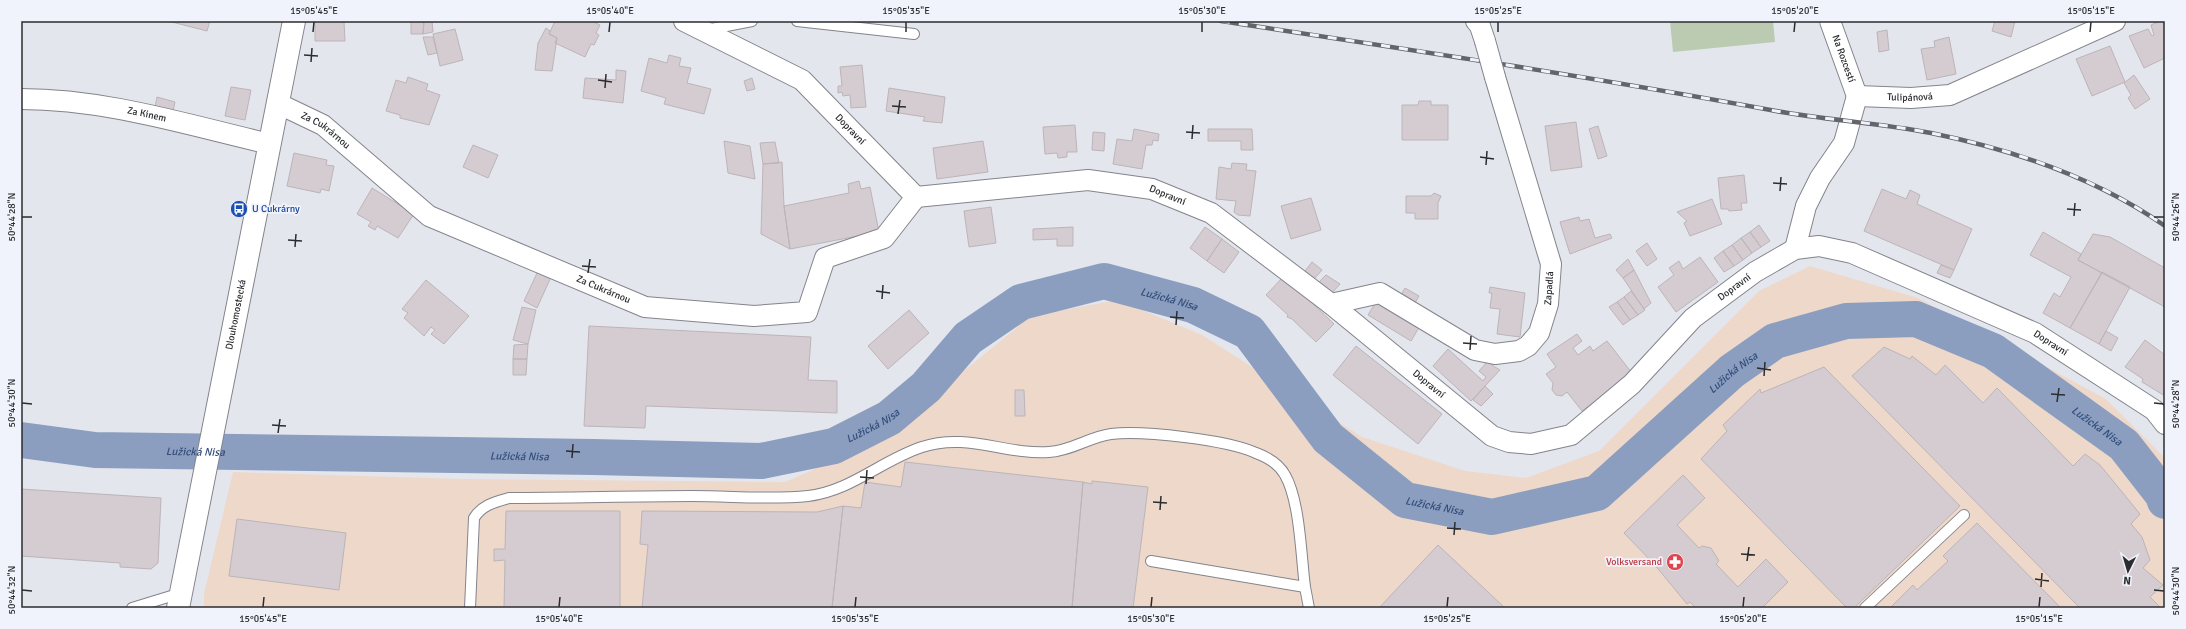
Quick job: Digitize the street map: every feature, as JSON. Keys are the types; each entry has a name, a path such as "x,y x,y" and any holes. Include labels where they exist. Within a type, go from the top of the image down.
{"street":[{"name":"Dlouhomostecká","path":"180,600 294,21"},
{"name":"Dopravní","path":"684,21 802,80 916,197 1088,180 1152,189 1212,213 1330,304 1492,436 1509,442 1531,444 1571,435 1632,384 1693,318 1755,272 1795,249 1819,246 1852,253 2035,333 2154,410 2165,424"},
{"name":"Zapadlá","path":"1330,304 1380,293 1475,350 1495,354 1519,350 1528,346 1540,332 1548,304 1551,264 1485,41 1480,26 1476,21"},
{"name":"Na Rozcestí","path":"1830,21 1857,96"},
{"name":"Tulipánová","path":"1857,96 1911,98 1950,95 2115,21"},
{"path":"1795,249 1806,206 1820,178 1844,142 1857,96"},
{"name":"Za Kinem","path":"21,99 83,103 122,109 270,144"},
{"name":"Za Cukrárnou","path":"277,102 323,125 429,216 645,307 754,316 807,312 825,258 884,238 916,197"}],"lane":[{"path":"704,30 752,21"},
{"path":"797,21 914,34"},
{"path":"470,608 474,518 478,512 493,502 509,498 696,496 773,498 809,496 828,492 847,485 907,453 923,446 942,442 966,442 1029,452 1048,452 1063,451 1090,439 1111,434 1136,433 1208,441 1254,452 1273,461 1284,473 1290,487 1298,524 1305,587 1309,608"},
{"path":"1866,608 1964,515"},
{"path":"1151,561 1305,587"},
{"path":"132,608 180,600"}],"shaded area":[{"path":"1810,266 1918,298 2106,399 2165,458 2165,608 204,608 204,594 233,472 461,479 785,482 877,442 1031,316 1118,300 1202,335 1362,437 1465,471 1526,478 1599,451 1759,291"}],"green space":[{"path":"1670,21 1773,21 1775,42 1673,52"}],"building":[{"path":"168,21 210,21 207,31"},
{"path":"315,21 344,21 345,41 315,41"},
{"path":"411,21 424,21 423,34 411,34"},
{"path":"424,21 432,21 433,32 423,34"},
{"path":"555,21 592,21 600,25 596,33 599,35 594,45 591,44 585,57 555,43 557,38 549,34"},
{"path":"1995,21 2015,21 2011,37 1992,31"},
{"path":"2160,21 2165,22 2165,58 2144,68 2129,36 2148,29 2152,36 2154,35 2151,25"},
{"path":"546,28 550,31 549,34 557,38 552,71 535,70 538,43"},
{"path":"455,29 463,60 440,66 433,34"},
{"path":"1887,30 1889,50 1879,52 1877,32"},
{"path":"423,37 433,37 437,53 428,55"},
{"path":"1949,37 1956,74 1927,80 1921,49 1935,47 1934,41"},
{"path":"2110,46 2125,82 2092,96 2076,59"},
{"path":"669,55 681,58 679,66 691,68 687,83 711,89 704,114 664,104 666,98 641,91 649,58 667,63"},
{"path":"862,65 866,107 851,108 850,95 843,96 842,92 838,93 838,86 842,86 840,67"},
{"path":"616,70 626,71 623,103 583,98 585,78 616,80"},
{"path":"2134,75 2150,99 2135,109 2128,98 2131,95 2124,83"},
{"path":"408,77 428,84 426,90 440,95 429,125 400,118 400,115 386,111 396,80 406,83"},
{"path":"752,78 755,89 747,91 744,81"},
{"path":"231,87 251,90 245,120 225,116"},
{"path":"889,88 945,97 942,123 923,121 925,117 886,111"},
{"path":"157,97 175,102 173,111 155,107"},
{"path":"1419,101 1431,101 1431,105 1448,105 1448,140 1402,140 1402,105 1418,105"},
{"path":"1576,122 1582,167 1551,171 1545,126"},
{"path":"1075,125 1077,152 1067,152 1067,157 1058,158 1057,153 1045,154 1043,127"},
{"path":"1598,126 1607,156 1598,159 1589,129"},
{"path":"1134,129 1159,134 1158,141 1153,140 1152,145 1146,145 1142,169 1113,164 1117,139 1132,141"},
{"path":"1208,129 1252,129 1253,150 1241,150 1241,141 1208,141"},
{"path":"1093,132 1105,133 1104,151 1092,150"},
{"path":"724,141 750,146 755,179 728,173"},
{"path":"983,141 988,172 937,179 933,148"},
{"path":"775,142 779,163 763,164 760,143"},
{"path":"473,145 498,155 488,178 463,167"},
{"path":"294,153 327,160 326,165 334,166 329,191 321,189 320,193 287,186"},
{"path":"782,162 784,206 790,249 761,234 763,164"},
{"path":"1232,163 1247,164 1246,170 1256,171 1250,216 1238,215 1234,212 1236,201 1216,199 1219,167 1231,169"},
{"path":"1744,175 1747,203 1741,203 1742,210 1729,211 1728,209 1721,209 1718,178"},
{"path":"859,181 861,189 870,187 879,232 790,249 784,206 849,193 848,184"},
{"path":"372,188 414,214 398,238 377,226 375,230 368,226 371,222 357,214"},
{"path":"1882,189 1906,199 1910,190 1920,195 1917,204 1972,229 1954,270 1864,231"},
{"path":"1434,193 1441,196 1438,203 1438,219 1415,219 1415,213 1406,213 1406,196 1431,196"},
{"path":"1311,198 1321,230 1291,239 1281,206"},
{"path":"1712,199 1722,224 1690,236 1684,223 1687,221 1677,212"},
{"path":"991,207 996,243 969,247 964,211"},
{"path":"1579,217 1580,221 1589,219 1595,238 1610,234 1612,238 1570,254 1560,222"},
{"path":"1759,225 1770,241 1761,247 1750,232"},
{"path":"1073,227 1073,246 1057,246 1057,239 1033,240 1033,229"},
{"path":"1205,227 1222,239 1207,261 1190,248"},
{"path":"1750,232 1761,247 1752,253 1741,238"},
{"path":"2043,232 2081,254 2078,260 2102,273 2070,328 2043,313 2054,293 2060,297 2071,277 2030,255"},
{"path":"2093,234 2110,237 2165,268 2165,307 2078,260"},
{"path":"1741,238 1752,253 1743,260 1732,245"},
{"path":"1222,239 1239,252 1224,273 1207,261"},
{"path":"1647,243 1657,259 1647,266 1636,251"},
{"path":"1732,245 1743,260 1734,266 1723,251"},
{"path":"1723,251 1734,266 1724,272 1714,258"},
{"path":"1700,257 1718,282 1676,312 1658,287 1674,275 1669,268 1679,261 1683,269"},
{"path":"1628,259 1634,270 1623,278 1616,270"},
{"path":"1312,262 1322,270 1314,279 1305,271"},
{"path":"1941,265 1954,270 1950,278 1937,273"},
{"path":"1634,270 1651,303 1644,309 1623,278"},
{"path":"538,271 551,277 537,308 524,301"},
{"path":"2102,272 2130,287 2099,344 2070,328"},
{"path":"1326,275 1340,284 1332,293 1319,282"},
{"path":"1284,276 1334,324 1316,342 1292,319 1287,317 1288,315 1266,295"},
{"path":"426,280 469,316 444,344 431,334 435,330 431,327 424,336 404,318 408,313 402,309"},
{"path":"1490,287 1525,293 1520,337 1497,334 1500,309 1490,308 1492,293 1489,293"},
{"path":"1405,288 1419,296 1415,303 1401,295"},
{"path":"1631,291 1645,310 1638,315 1624,297"},
{"path":"1624,297 1638,315 1630,320 1617,302"},
{"path":"1377,300 1421,324 1411,341 1368,315"},
{"path":"1617,302 1630,320 1623,325 1609,307"},
{"path":"522,307 536,310 528,344 513,340"},
{"path":"909,310 929,333 888,369 868,346"},
{"path":"589,326 811,337 808,380 837,381 837,413 646,406 645,428 584,426"},
{"path":"2106,331 2118,338 2111,351 2099,344"},
{"path":"1577,334 1582,341 1573,348 1578,355 1590,346 1593,351 1607,341 1632,373 1582,411 1567,392 1562,396 1556,395 1552,390 1553,383 1546,374 1556,367 1547,354"},
{"path":"2145,340 2165,355 2165,396 2142,382 2143,379 2125,367"},
{"path":"528,344 527,359 513,359 514,345"},
{"path":"1356,346 1442,414 1418,444 1333,375"},
{"path":"1884,347 1910,359 1912,356 1936,375 1945,365 1983,403 1997,388 2073,466 2085,454 2100,465 2140,514 2131,524 2142,537 2150,560 2143,568 2163,585 2150,597 2161,608 2080,608 1852,376"},
{"path":"1448,349 1483,381 1486,377 1479,371 1487,362 1500,370 1471,401 1433,366"},
{"path":"513,359 527,359 526,375 513,375"},
{"path":"1824,367 1960,506 1854,608 1847,608 1701,459 1727,431 1723,425 1760,389 1761,393"},
{"path":"1485,386 1493,394 1481,406 1473,400"},
{"path":"1015,390 1024,390 1025,416 1015,416"},
{"path":"905,462 1083,482 1072,608 832,608 843,506 861,508 865,482 901,487"},
{"path":"1683,475 1705,498 1677,525 1699,548 1702,546 1711,548 1719,561 1716,564 1738,587 1766,559 1788,582 1762,608 1696,608 1690,602 1687,604 1654,564 1624,533"},
{"path":"1092,481 1148,487 1133,608 1072,608 1083,482 1092,484"},
{"path":"21,489 161,498 158,563 151,569 120,567 120,563 21,556"},
{"path":"843,506 832,608 642,608 648,545 640,544 642,511 817,512"},
{"path":"506,511 620,511 620,608 504,608 505,560 494,561 494,549 505,549"},
{"path":"237,519 346,533 339,590 229,576"},
{"path":"1977,523 2061,608 1890,608 1913,585 1917,590 1948,561 1943,556"},
{"path":"1438,545 1505,608 1379,608"}],"waterway":[{"name":"Lužická Nisa","path":"21,440 95,450 593,457 761,461 834,446 889,418 926,387 968,338 1021,302 1104,281 1193,305 1249,332 1328,438 1405,500 1492,517 1597,493 1732,371 1775,341 1846,321 1916,319 1993,351 2124,445 2163,495 2165,501"}],"railway":[{"path":"1221,21 1568,75 1795,114 1931,133 1993,148 2053,168 2111,193 2165,226"}],"place":[{"name":"U Cukrárny","path":"239,209"},
{"name":"Volksversand","path":"1675,562"}]}
